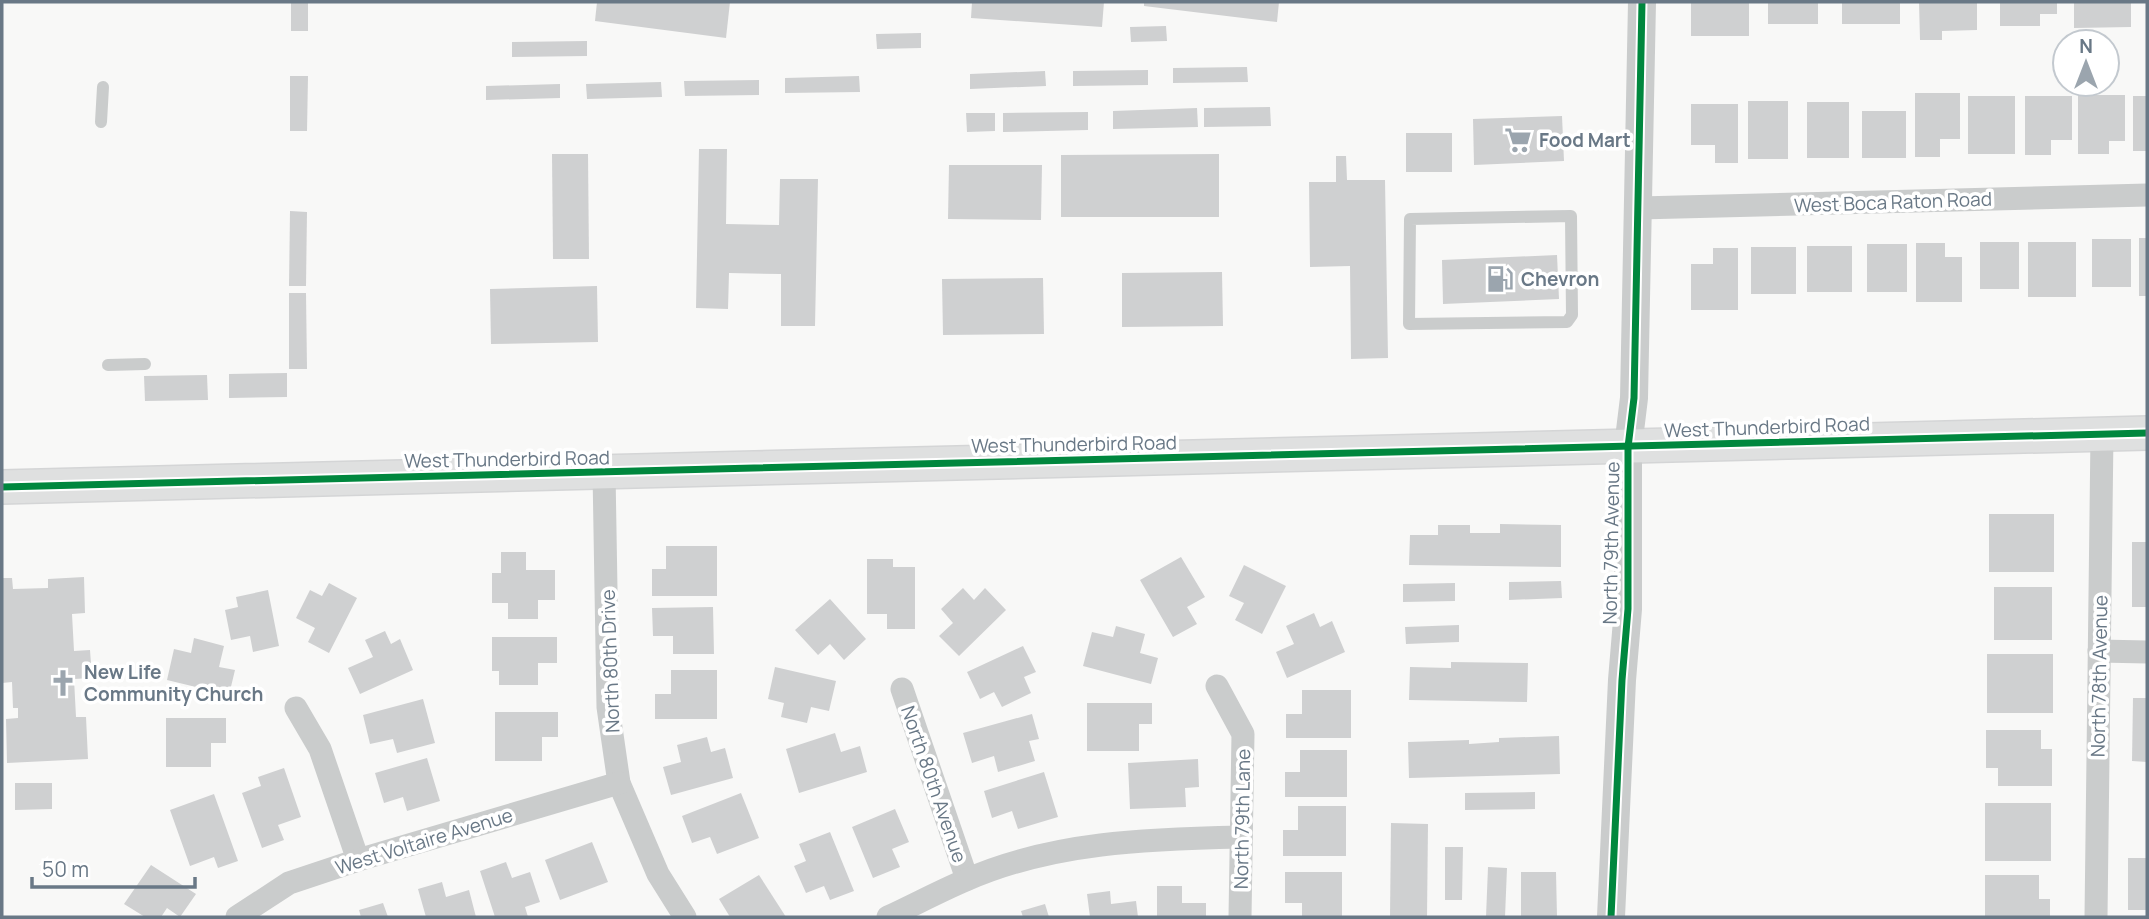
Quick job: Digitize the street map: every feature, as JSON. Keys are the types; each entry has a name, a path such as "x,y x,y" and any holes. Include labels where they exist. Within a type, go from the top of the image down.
{"main road":[{"name":"West Thunderbird Road","path":"2,486 2147,433"}],"street":[{"name":"North 79th Avenue","path":"1611,917 1628,609 1628,447 1634,398 1642,2"},
{"name":"West Boca Raton Road","path":"1639,208 2147,195"},
{"name":"North 78th Avenue","path":"2096,917 2102,434"},
{"name":"North 80th Drive","path":"604,472 608,706 619,783 658,874 685,917"},
{"path":"2099,651 2147,652"},
{"name":"North 79th Lane","path":"1217,686 1243,734 1240,917"},
{"name":"North 80th Avenue","path":"902,689 967,879"},
{"path":"296,708 320,749 358,860"},
{"name":"West Voltaire Avenue","path":"237,917 289,883 619,783"},
{"path":"888,917 967,879 1019,861 1068,849 1150,839 1241,836"}],"lane":[{"path":"101,122 103,87"},
{"path":"1571,216 1572,315 1567,322 1409,324 1410,219 1571,216"},
{"path":"108,365 145,364"}],"building":[{"path":"291,2 308,2 308,31 291,31"},
{"path":"597,2 730,2 726,38 595,21"},
{"path":"972,2 1104,2 1102,27 971,18"},
{"path":"1144,2 1279,2 1277,22 1144,6"},
{"path":"1691,2 1749,2 1749,36 1691,36"},
{"path":"1768,2 1818,2 1818,24 1768,24"},
{"path":"1842,2 1900,2 1900,24 1842,24"},
{"path":"1919,2 1977,2 1977,30 1942,31 1942,40 1920,40"},
{"path":"2000,2 2057,2 2057,14 2040,14 2040,26 2000,26"},
{"path":"2074,2 2131,2 2131,27 2074,28"},
{"path":"1166,26 1167,41 1131,42 1130,27"},
{"path":"921,33 921,48 877,49 876,34"},
{"path":"587,41 587,56 512,57 512,42"},
{"path":"1247,67 1248,82 1173,83 1173,68"},
{"path":"1148,70 1148,85 1073,86 1073,71"},
{"path":"1045,71 1046,86 970,89 970,74"},
{"path":"290,76 308,76 307,131 290,131"},
{"path":"859,76 860,92 785,93 785,78"},
{"path":"759,80 759,95 685,96 684,81"},
{"path":"661,82 662,97 587,99 586,84"},
{"path":"560,84 560,98 486,100 486,86"},
{"path":"1915,93 1960,93 1960,139 1940,139 1940,157 1915,157"},
{"path":"2121,95 2125,95 2125,141 2109,141 2109,154 2078,154 2078,98 2121,98"},
{"path":"1968,96 2015,96 2015,154 1968,154"},
{"path":"2025,96 2072,98 2072,140 2051,140 2051,155 2025,155"},
{"path":"2133,96 2147,96 2147,151 2133,151"},
{"path":"1748,101 1788,101 1788,159 1748,159"},
{"path":"1807,102 1849,102 1849,158 1807,158"},
{"path":"1691,104 1738,104 1738,163 1715,163 1715,145 1691,145"},
{"path":"1270,107 1271,126 1204,127 1204,108"},
{"path":"1197,108 1198,127 1113,129 1113,111"},
{"path":"1862,111 1906,111 1906,158 1862,158"},
{"path":"1088,112 1088,130 1003,132 1003,113"},
{"path":"966,113 995,113 995,131 967,132"},
{"name":"Food Mart","path":"1562,116 1564,161 1474,165 1473,119"},
{"path":"1406,133 1452,133 1452,172 1406,172"},
{"path":"699,149 727,149 726,224 779,225 780,179 818,179 815,326 781,326 781,274 729,273 728,309 696,308"},
{"path":"552,154 588,154 589,259 553,259"},
{"path":"1219,154 1219,217 1061,217 1061,155"},
{"path":"1336,156 1346,156 1347,180 1385,180 1388,358 1351,359 1350,266 1310,267 1309,182 1336,182"},
{"path":"949,165 1042,165 1041,220 948,219"},
{"path":"290,211 307,212 306,286 289,286"},
{"path":"2139,238 2147,238 2147,296 2139,296"},
{"path":"2092,239 2131,239 2131,287 2092,287"},
{"path":"1980,242 2019,242 2019,289 1980,289"},
{"path":"2028,242 2076,242 2076,297 2028,297"},
{"path":"1916,243 1945,243 1945,257 1962,257 1962,302 1916,302"},
{"path":"1867,244 1907,244 1907,292 1867,292"},
{"path":"1807,246 1852,246 1852,292 1807,292"},
{"path":"1751,247 1796,247 1796,294 1751,294"},
{"path":"1713,248 1738,248 1738,310 1691,310 1691,264 1713,264"},
{"name":"Chevron","path":"1557,255 1559,299 1443,304 1442,260"},
{"path":"1222,272 1223,326 1122,327 1122,273"},
{"path":"1043,278 1044,334 943,335 942,279"},
{"path":"597,286 598,342 491,344 490,289"},
{"path":"289,293 306,293 307,369 289,369"},
{"path":"287,373 287,397 229,398 229,374"},
{"path":"207,375 208,400 145,401 144,376"},
{"path":"1989,514 2054,514 2054,572 1989,572"},
{"path":"1500,524 1561,525 1561,567 1409,565 1410,535 1438,535 1438,525 1470,525 1470,533 1500,533"},
{"path":"2132,542 2147,542 2147,607 2132,607"},
{"path":"666,546 717,546 717,596 652,596 652,569 666,569"},
{"path":"501,552 526,552 526,570 555,570 555,600 538,600 538,619 508,619 508,603 492,603 492,573 501,573"},
{"path":"1181,557 1205,597 1187,607 1197,624 1173,637 1140,580"},
{"path":"867,559 893,559 893,567 915,567 915,629 887,629 887,614 867,614"},
{"path":"1244,565 1286,586 1262,634 1235,620 1244,603 1229,596"},
{"path":"84,577 85,613 72,614 74,651 90,650 92,678 74,679 76,717 86,717 88,759 7,763 6,719 18,718 18,708 13,708 12,682 2,683 2,578 12,578 13,589 48,588 48,579"},
{"path":"1561,581 1562,598 1509,600 1509,582"},
{"path":"329,583 357,598 329,653 308,642 315,628 296,618 310,590 322,596"},
{"path":"1455,583 1455,601 1403,602 1403,584"},
{"path":"1994,587 2052,587 2052,640 1994,640"},
{"path":"963,588 974,600 985,588 1006,610 959,656 939,636 953,623 941,609"},
{"path":"268,590 279,646 253,652 250,636 231,640 225,610 238,607 236,597"},
{"path":"830,599 866,639 844,660 830,644 818,655 795,630"},
{"path":"713,607 714,654 673,654 673,636 653,636 652,608"},
{"path":"1314,613 1320,627 1332,621 1345,652 1287,678 1276,652 1294,644 1286,626"},
{"path":"1459,625 1459,642 1406,644 1405,627"},
{"path":"1116,626 1145,634 1140,653 1158,658 1151,684 1083,666 1092,632 1113,637"},
{"path":"385,631 391,644 400,639 413,670 360,694 348,668 373,657 365,640"},
{"path":"492,637 557,637 557,663 538,663 538,685 499,685 499,671 492,671"},
{"path":"194,638 224,646 219,667 235,670 229,695 167,680 174,649 191,653"},
{"path":"1023,646 1036,672 1024,677 1031,693 1002,707 994,692 980,699 967,672"},
{"path":"1987,654 2053,654 2053,713 1987,713"},
{"path":"1451,662 1528,663 1527,702 1409,700 1410,667 1451,668"},
{"path":"775,667 836,681 829,711 811,707 807,723 781,717 784,703 768,699"},
{"path":"671,670 717,670 717,719 655,719 655,694 671,694"},
{"path":"1302,690 1351,690 1351,738 1286,738 1286,714 1302,714"},
{"path":"2133,698 2147,698 2147,762 2132,761"},
{"path":"423,699 435,743 397,753 393,739 370,744 363,715"},
{"path":"1087,703 1152,703 1152,724 1139,724 1139,751 1087,751"},
{"path":"495,712 558,712 558,737 542,737 542,761 495,761"},
{"path":"1032,714 1039,739 1029,741 1035,761 998,772 994,756 972,763 963,733"},
{"path":"166,718 226,718 226,743 211,743 211,767 166,767"},
{"path":"1986,730 2041,730 2041,749 2052,749 2052,786 1998,786 1998,768 1986,768"},
{"path":"835,733 841,752 860,746 867,772 799,793 786,749"},
{"path":"1559,736 1560,774 1409,778 1408,742 1469,740 1469,744 1499,742 1499,738"},
{"path":"707,737 711,752 725,748 733,778 671,795 663,767 681,762 677,745"},
{"path":"1300,750 1347,750 1347,797 1285,797 1285,772 1300,772"},
{"path":"427,758 440,801 407,811 403,797 384,803 375,773"},
{"path":"1198,759 1199,787 1185,788 1186,807 1130,809 1128,763"},
{"path":"284,768 301,817 278,825 284,840 262,848 242,793 261,786 258,777"},
{"path":"1044,772 1058,817 1018,829 1012,811 992,818 984,791"},
{"path":"15,783 52,783 52,809 15,810"},
{"path":"1535,792 1535,809 1465,810 1465,793"},
{"path":"741,793 759,838 717,854 710,837 692,843 682,816"},
{"path":"214,794 238,861 218,868 214,857 190,866 170,810"},
{"path":"1985,803 2051,803 2051,861 1985,861"},
{"path":"1298,806 1346,806 1346,856 1283,856 1283,830 1298,830"},
{"path":"895,809 909,842 892,849 900,867 873,878 852,827"},
{"path":"1391,823 1428,824 1427,917 1390,917"},
{"path":"830,832 854,891 830,900 824,886 806,893 794,866 806,861 799,844"},
{"path":"592,842 608,882 560,900 545,860"},
{"path":"1445,847 1463,847 1462,900 1445,900"},
{"path":"2128,858 2147,858 2147,910 2128,910"},
{"path":"506,862 512,878 530,872 540,902 525,907 528,917 495,917 480,871"},
{"path":"151,865 196,894 180,917 167,908 161,917 145,917 124,904"},
{"path":"1488,867 1507,868 1505,917 1486,917"},
{"path":"1285,872 1342,872 1342,917 1302,917 1302,903 1285,903"},
{"path":"1521,872 1556,872 1557,917 1521,917"},
{"path":"759,875 786,917 730,917 719,899"},
{"path":"1985,875 2039,875 2039,899 2050,899 2050,917 1985,917"},
{"path":"442,882 446,897 469,890 476,917 426,917 418,889"},
{"path":"1157,886 1182,886 1182,903 1206,903 1206,917 1157,917"},
{"path":"1110,891 1111,904 1136,901 1138,917 1090,917 1087,894"},
{"path":"383,903 388,917 361,917 359,910"},
{"path":"1045,904 1049,917 1023,917 1021,911"}],"cycle path":[{"path":"1611,917 1628,609 1628,447 1634,398 1642,2"},
{"path":"2,487 2147,433"}],"place":[{"name":"Food Mart","path":"1518,140"},
{"name":"Chevron","path":"1500,279"},
{"name":"New Life Community Church","path":"63,683"}]}
